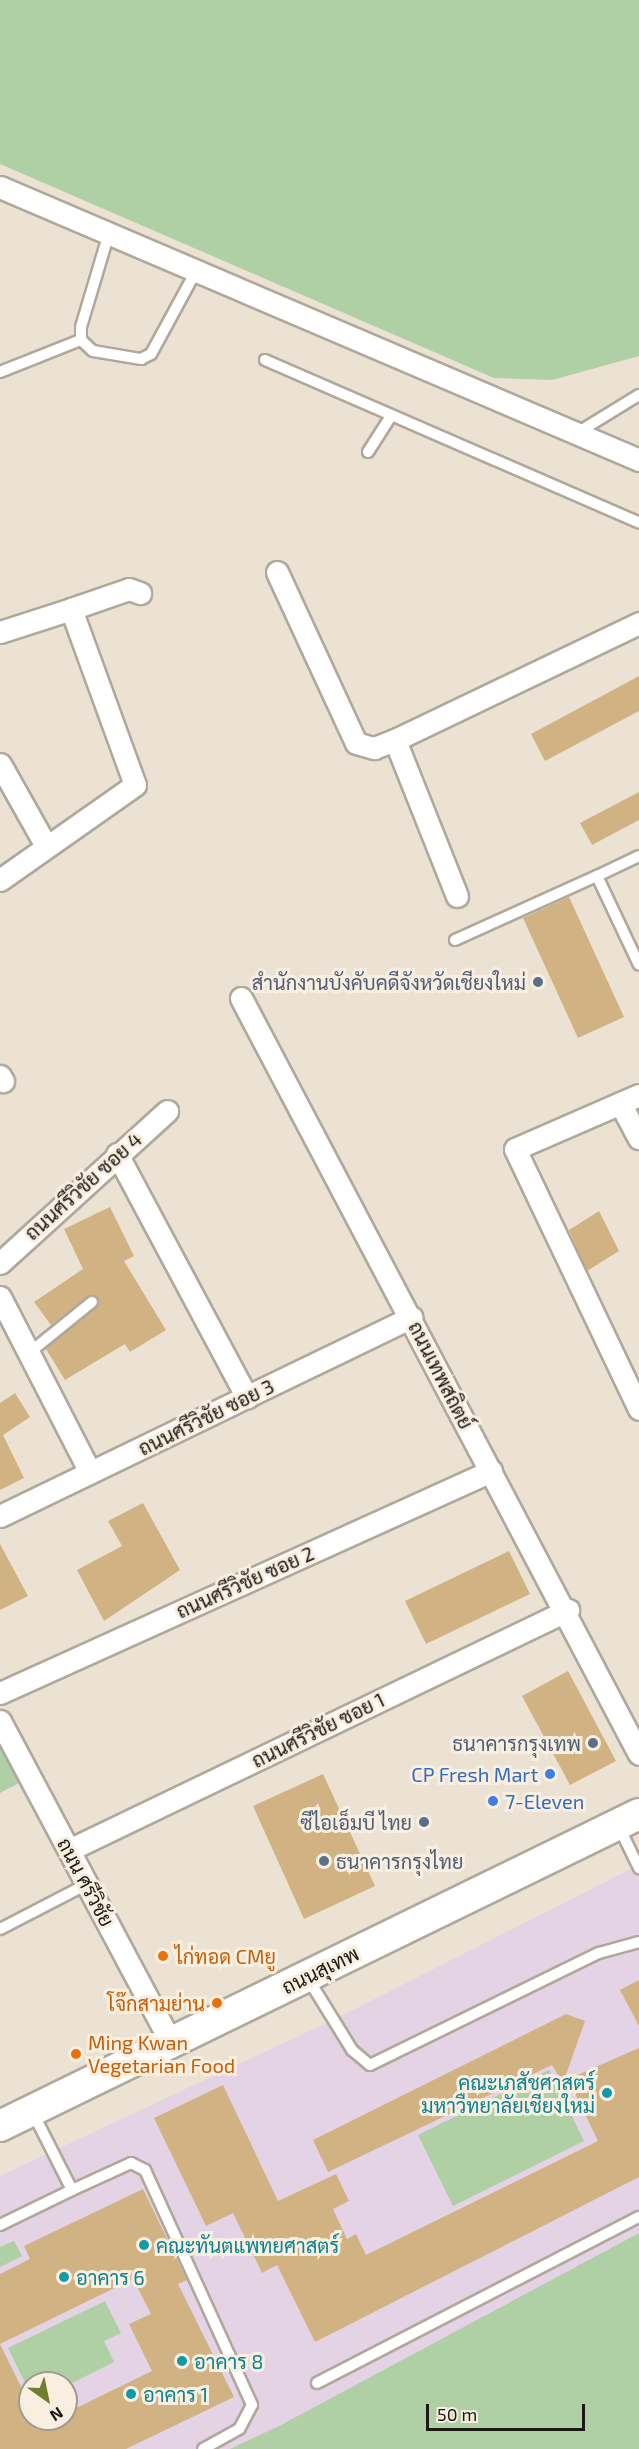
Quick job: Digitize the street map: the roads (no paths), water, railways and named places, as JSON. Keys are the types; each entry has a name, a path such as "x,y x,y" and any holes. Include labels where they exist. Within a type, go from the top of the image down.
{"main road":[{"name":"ถนนสุเทพ","path":"0,2126 628,1819"}],"street":[{"path":"0,187 639,460"},
{"path":"277,572 356,743 374,748 639,623"},
{"path":"0,632 129,589 140,593"},
{"path":"0,880 135,785 71,609"},
{"path":"395,740 457,896"},
{"path":"0,764 46,846"},
{"name":"ถนนเทพสถิตย์","path":"241,998 411,1317 490,1471 568,1610 639,1754"},
{"path":"639,1138 629,1099 515,1149 639,1409"},
{"name":"ถนนศรีวิชัย ซอย 4","path":"0,1263 117,1154 167,1111"},
{"path":"117,1154 247,1397"},
{"path":"0,1297 90,1473"},
{"name":"ถนนศรีวิชัย ซอย 3","path":"0,1516 411,1317"},
{"name":"ถนนศรีวิชัย ซอย 2","path":"0,1693 490,1471"},
{"name":"ถนนศรีวิชัย ซอย 1","path":"69,1850 568,1610"},
{"name":"ถนน ศรีวิชัย","path":"0,1721 171,2043"}],"lane":[{"path":"81,340 109,233"},
{"path":"81,340 93,351 141,359 151,354 196,271"},
{"path":"0,372 81,340"},
{"path":"265,360 639,524"},
{"path":"577,433 639,395"},
{"path":"368,452 392,416"},
{"path":"455,940 639,856"},
{"path":"597,876 639,965"},
{"path":"29,1353 92,1302"},
{"path":"628,1819 639,1868"},
{"path":"0,1929 87,1884"},
{"path":"307,1977 352,2050 370,2065 599,1953 639,1942"},
{"path":"32,2110 72,2190"},
{"path":"0,2225 131,2163 145,2170 252,2405 244,2425 203,2449"},
{"path":"317,2383 639,2217"}],"place":[{"name":"สำนักงานบังคับคดีจังหวัดเชียงใหม่","path":"538,982"},
{"name":"ธนาคารกรุงเทพ","path":"593,1743"},
{"name":"CP Fresh Mart","path":"550,1774"},
{"name":"7-Eleven","path":"493,1801"},
{"name":"ซีไอเอ็มบี ไทย","path":"424,1822"},
{"name":"ธนาคารกรุงไทย","path":"324,1861"},
{"name":"ไก่ทอด CMยู","path":"163,1956"},
{"name":"โจ๊กสามย่าน","path":"217,2003"},
{"name":"Ming Kwan Vegetarian Food","path":"76,2054"},
{"name":"คณะเภสัชศาสตร์ มหาวืทยาลัยเชียงใหม่","path":"607,2093"},
{"name":"คณะทันตแพทยศาสตร์","path":"144,2245"},
{"name":"อาคาร 6","path":"64,2277"},
{"name":"อาคาร 8","path":"182,2361"},
{"name":"อาคาร 1","path":"131,2394"}]}
